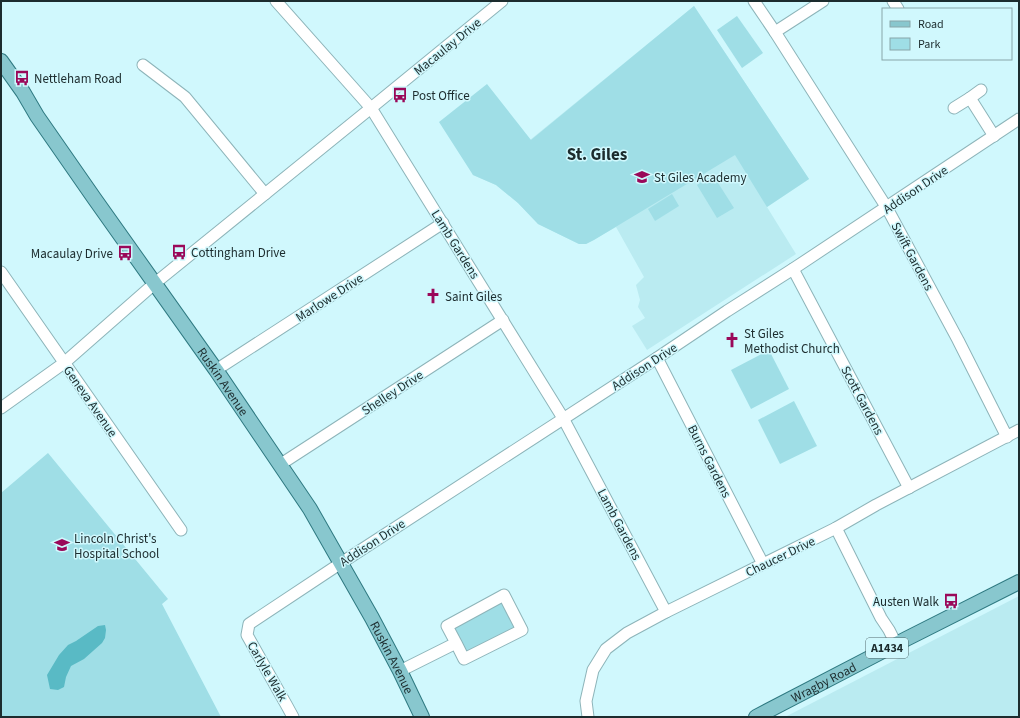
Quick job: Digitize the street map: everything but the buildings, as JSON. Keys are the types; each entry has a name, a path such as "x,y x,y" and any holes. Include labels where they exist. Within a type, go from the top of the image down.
{"main road":[{"name":"Ruskin Avenue","path":"1,61 23,92 37,116 281,464 310,509 372,618 422,717"},
{"name":"Wragby Road","path":"756,717 1019,582"}],"street":[{"name":"Lamb Gardens","path":"276,1 371,108 564,418 666,612"},
{"name":"Macaulay Drive","path":"1,408 64,363 154,284 502,1"},
{"name":"Swift Gardens","path":"754,1 887,208 958,340 1007,437"},
{"path":"775,32 823,1"},
{"path":"143,66 185,97 265,194"},
{"path":"954,108 981,90"},
{"path":"970,98 994,136"},
{"name":"Addison Drive","path":"268,611 887,208 1019,119"},
{"name":"Marlowe Drive","path":"216,370 443,223"},
{"name":"Scott Gardens","path":"793,269 909,488"},
{"name":"Geneva Avenue","path":"1,272 181,530"},
{"name":"Shelley Drive","path":"281,464 502,320"},
{"name":"Burns Gardens","path":"658,358 763,564"},
{"name":"Chaucer Drive","path":"588,717 586,701 593,670 606,649 626,633 836,528 876,505 1019,430"},
{"path":"836,528 881,618 890,630 896,644"},
{"path":"504,595 522,630 464,659 456,643 447,626 504,595"},
{"name":"Carlyle Walk","path":"268,611 249,624 247,635 293,717"},
{"path":"400,671 456,643"}],"shaded area":[{"name":"St Giles Academy","path":"694,6 809,179 767,207 796,254 647,350 632,326 645,318 638,307 640,300 636,285 644,277 616,227 586,244 579,244 538,224 518,203 496,185 473,175 472,173 477,174 530,140"},
{"path":"1019,596 1019,717 785,717"},
{"path":"105,625 105,638 102,643 84,659 71,666 66,677 64,687 58,690 50,689 47,675 59,655 68,645 98,626"}],"green space":[{"name":"St Giles Academy","path":"694,6 809,179 767,207 735,155 594,240 586,244 579,244 538,224 518,203 496,185 473,175 439,122 487,84 531,140"},
{"path":"737,16 763,53 742,68 717,30"},
{"path":"713,175 734,208 717,218 697,185"},
{"path":"672,194 679,206 655,221 648,209"},
{"path":"769,350 789,389 751,409 731,370"},
{"path":"794,401 817,446 780,464 758,420"},
{"name":"Lincoln Christ's Hospital School","path":"48,453 168,599 162,604 221,717 1,717 1,493"},
{"path":"504,595 522,630 464,659 447,626"}],"place":[{"name":"Nettleham Road","path":"22,78"},
{"name":"Post Office","path":"400,95"},
{"name":"St Giles Academy","path":"642,177"},
{"name":"Cottingham Drive","path":"179,252"},
{"name":"Macaulay Drive","path":"125,253"},
{"name":"Saint Giles","path":"433,296"},
{"name":"St Giles Methodist Church","path":"732,340"},
{"name":"Lincoln Christ's Hospital School","path":"62,545"},
{"name":"Austen Walk","path":"951,601"}],"district":[{"name":"St. Giles","path":"597,154"}]}
